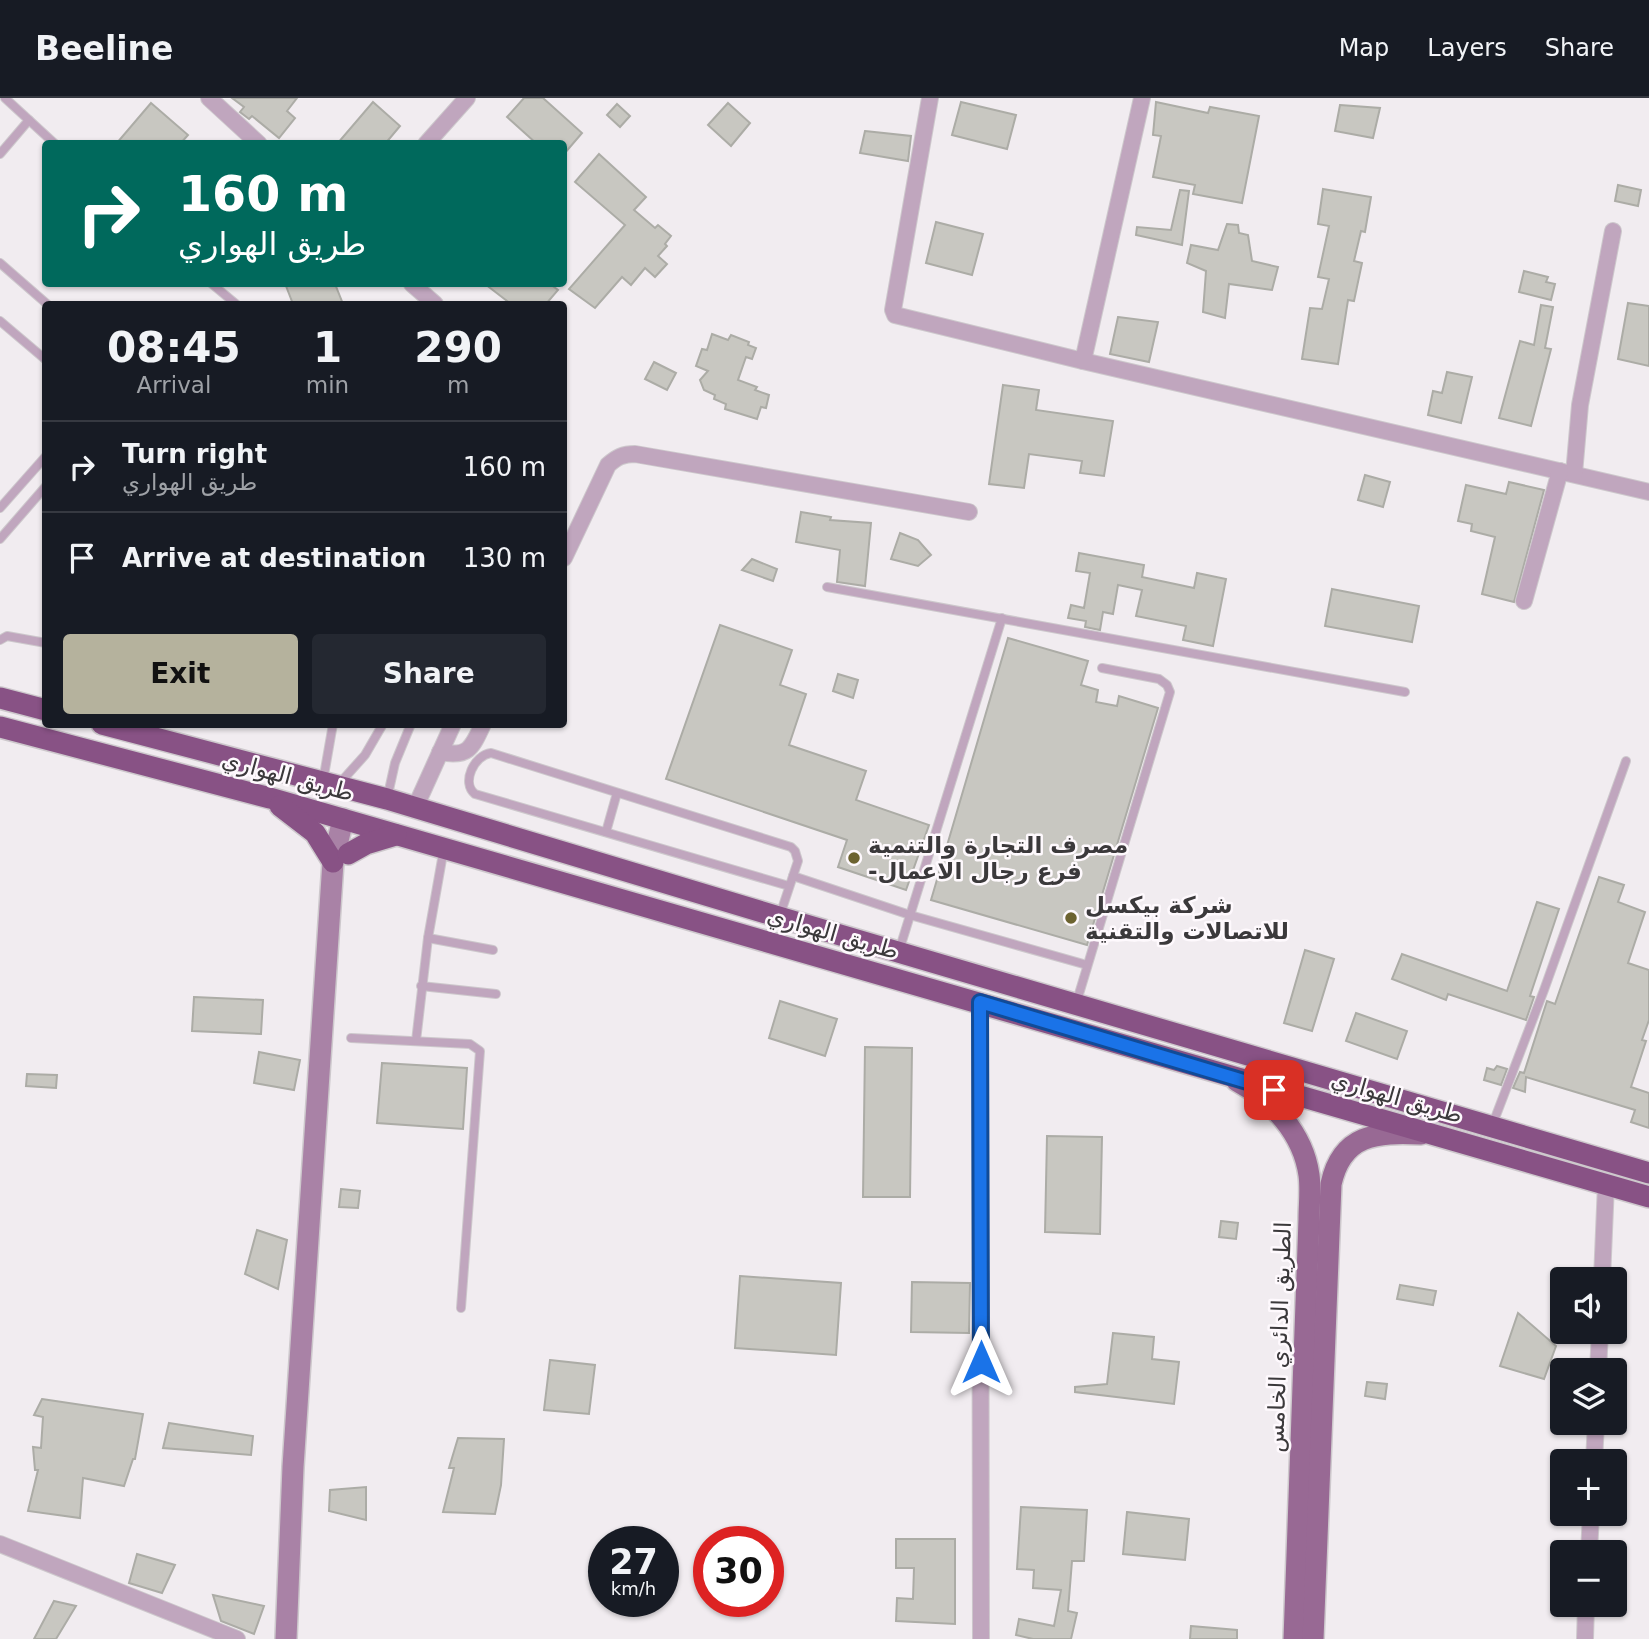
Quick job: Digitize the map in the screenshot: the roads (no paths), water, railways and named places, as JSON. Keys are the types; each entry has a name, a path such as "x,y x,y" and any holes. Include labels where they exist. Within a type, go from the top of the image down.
{"highway":[{"path":"0,698 42,709"},
{"name":"طريق الهواري","path":"0,727 351,821 1649,1197"},
{"name":"طريق الهواري","path":"115,728 387,799 1649,1173"},
{"path":"270,798 315,833 339,864 373,841 396,835"},
{"path":"848,964 856,939"}],"main road":[{"path":"286,1639 293,1467 339,864 351,821"},
{"name":"الطريق الدائري الخامس","path":"1222,1075 1252,1090 1278,1112 1297,1140 1308,1172 1309,1233 1294,1639"},
{"name":"الطريق الدائري الخامس","path":"1313,1639 1331,1184 1334,1171 1343,1153 1365,1138 1382,1134 1430,1134"}],"street":[{"path":"209,98 255,140"},
{"path":"430,140 467,98"},
{"path":"930,98 893,310 895,315 1649,492"},
{"path":"1083,361 1142,98"},
{"path":"1524,601 1567,473 1613,231"},
{"path":"415,287 432,301"},
{"path":"567,552 608,465 616,457 625,454 969,512"},
{"path":"415,808 451,728"},
{"path":"440,752 456,755 466,752 481,728"},
{"path":"980,1002 981,1639"},
{"path":"1603,1267 1606,1184"},
{"path":"0,1544 237,1639"},
{"path":"1585,1639 1586,1617"}],"lane":[{"path":"5,98 51,140"},
{"path":"0,153 29,120"},
{"path":"0,262 44,301"},
{"path":"216,287 232,301"},
{"path":"0,321 42,357"},
{"path":"0,508 42,461"},
{"path":"0,538 42,491"},
{"path":"827,587 1405,692"},
{"path":"899,951 1002,618"},
{"path":"0,640 7,636 42,642"},
{"path":"1076,1004 1170,692 1167,685 1159,679 1102,668"},
{"path":"330,783 333,728"},
{"path":"330,783 365,755 381,728"},
{"path":"387,799 395,763 409,728"},
{"path":"779,917 793,876 797,856 791,847 491,753 478,757 468,784 475,794 789,886"},
{"path":"1492,1128 1626,761"},
{"path":"606,832 617,793"},
{"path":"416,1041 421,986 444,848"},
{"path":"793,876 909,915 1087,965"},
{"path":"428,939 493,950"},
{"path":"421,986 496,994"},
{"path":"351,1038 470,1044 478,1047 482,1055 461,1308"}],"place":[{"name":"مصرف التجارة والتنمية -فرع رجال الاعمال","path":"854,858"},
{"name":"شركة بيكسل للاتصالات والتقنية","path":"1071,918"}]}
